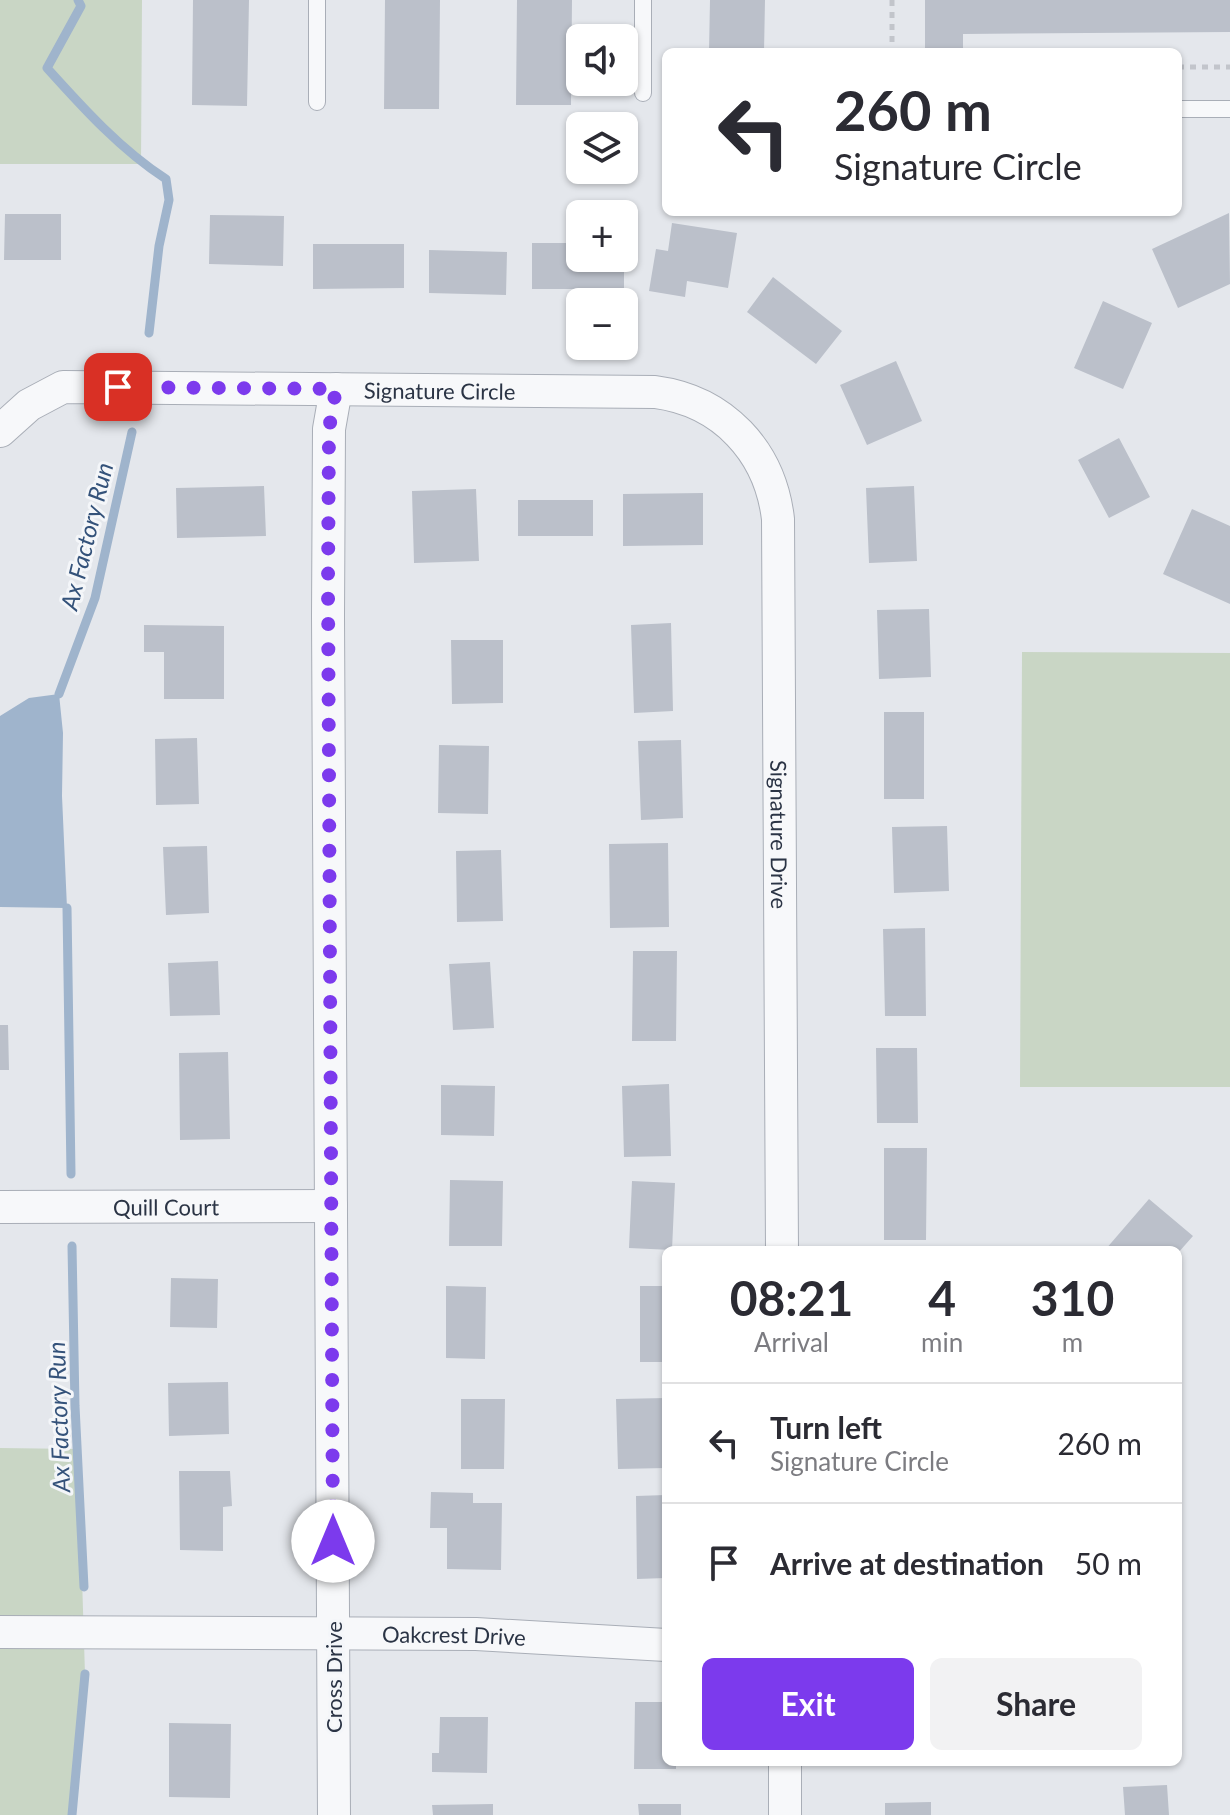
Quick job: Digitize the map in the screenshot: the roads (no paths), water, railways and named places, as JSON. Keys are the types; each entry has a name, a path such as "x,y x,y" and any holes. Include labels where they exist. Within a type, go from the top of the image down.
{"street":[{"name":"Signature Circle","path":"0,431 29,405 63,387 655,392 696,402 738,430"},
{"name":"Cross Drive","path":"334,1815 329,429 336,389"},
{"name":"Signature Drive","path":"738,430 757,453 771,482 778,519 782,1246"},
{"name":"Quill Court","path":"0,1207 331,1206"},
{"name":"Oakcrest Drive","path":"0,1632 476,1634 662,1645"},
{"path":"785,1766 785,1815"}],"lane":[{"path":"317,0 317,102"},
{"path":"643,0 643,93"},
{"path":"1182,109 1230,109"}],"water":[{"path":"59,694 63,733 62,796 67,908 0,907 0,716 29,698"}],"waterway":[{"name":"Ax Factory Run","path":"78,0 81,6 47,68 118,142 166,179 169,200 159,246 149,333"},
{"name":"Ax Factory Run","path":"59,694 95,598 132,432"},
{"name":"Ax Factory Run","path":"67,908 71,1174"},
{"name":"Ax Factory Run","path":"72,1246 75,1406 84,1587"},
{"name":"Ax Factory Run","path":"72,1815 85,1674"}]}
